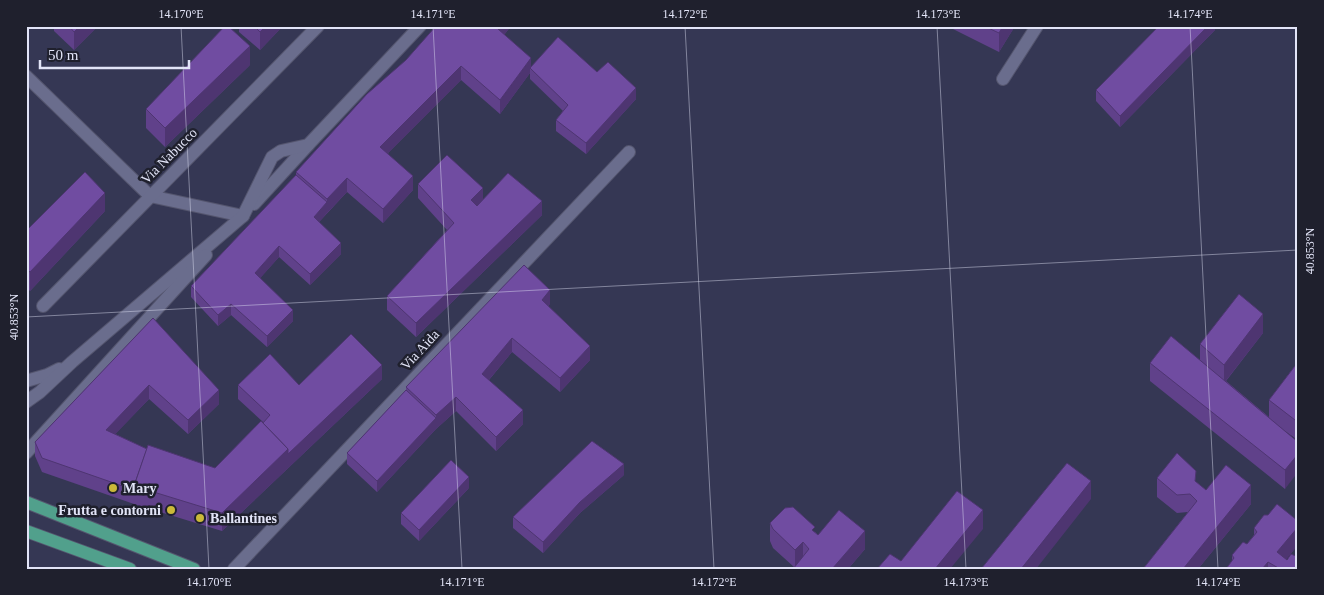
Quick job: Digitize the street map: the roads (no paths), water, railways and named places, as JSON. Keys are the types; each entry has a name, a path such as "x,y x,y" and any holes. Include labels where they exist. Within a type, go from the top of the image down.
{"main road":[{"path":"26,502 194,569"},
{"path":"26,531 108,565 130,569"}],"street":[{"name":"Via Nabucco","path":"43,306 318,26"},
{"path":"26,453 308,145 420,26"},
{"path":"1002,79 1037,26"},
{"path":"26,76 150,196 243,216"},
{"path":"26,402 40,392 72,362 243,216 272,157 281,151 308,145"},
{"name":"Via Aida","path":"234,569 629,152"},
{"path":"26,381 47,375 72,362"}],"place":[{"name":"Mary","path":"113,488"},
{"name":"Frutta e contorni","path":"171,510"},
{"name":"Ballantines","path":"200,518"}]}
